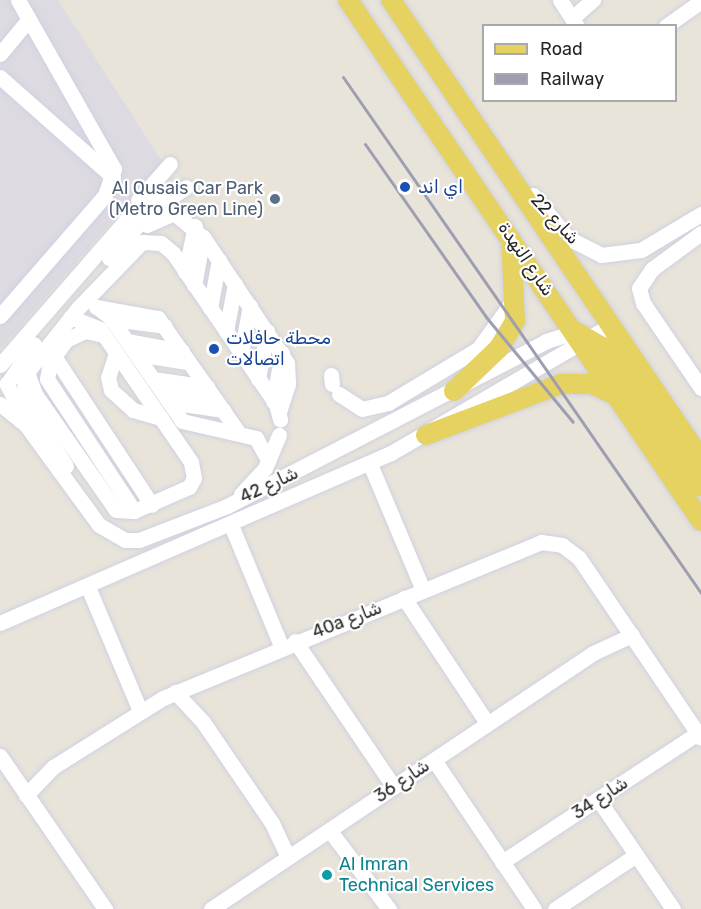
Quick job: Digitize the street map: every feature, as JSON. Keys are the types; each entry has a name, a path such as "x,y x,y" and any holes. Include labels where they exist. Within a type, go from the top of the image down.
{"main road":[{"name":"شارع النهدة","path":"348,0 511,237 584,337 620,397 701,521"},
{"name":"شارع النهدة","path":"391,0 490,143 609,326 701,459"},
{"path":"454,392 508,336 517,291 511,237"},
{"path":"584,337 701,486"},
{"path":"426,435 561,384 591,384 620,397"}],"street":[{"path":"0,316 105,195 113,177 110,153 18,0"},
{"path":"560,0 575,22 593,0"},
{"path":"669,24 701,1"},
{"path":"0,54 29,19"},
{"path":"0,77 113,177"},
{"name":"شارع 22","path":"490,143 568,238 590,252 616,256 641,250 701,214"},
{"path":"0,365 125,221 171,164"},
{"path":"26,425 8,391 10,372 150,211 183,183 125,221"},
{"path":"114,252 165,213 181,215 199,232 274,342 269,461 227,506"},
{"path":"185,272 199,232"},
{"path":"197,289 199,232"},
{"path":"701,233 652,269 639,288 643,303 701,388"},
{"path":"88,513 71,473 25,401 26,370 74,313 142,242 166,246 230,337 272,406"},
{"path":"197,289 235,284"},
{"path":"230,337 235,284"},
{"path":"230,337 235,284"},
{"path":"230,337 235,284"},
{"path":"332,383 362,409 380,407 462,361 497,329 517,291"},
{"path":"74,313 97,307 148,313 169,332 238,432"},
{"path":"97,307 119,330 187,425 238,432 262,443 269,461"},
{"path":"26,370 35,394 110,506 134,511 185,491 194,478 191,462 105,336 90,322 74,313"},
{"name":"شارع 42","path":"3,621 88,587 369,464 426,435 584,337 609,326"},
{"path":"119,330 169,332"},
{"path":"119,330 190,362"},
{"path":"105,336 78,332 54,356 49,385 134,511"},
{"name":"شارع 42","path":"0,404 26,425 88,513 111,534 140,540 227,506 454,392 546,341 584,337"},
{"path":"272,406 274,342"},
{"path":"116,353 108,377 111,390 127,406 161,418"},
{"path":"54,356 152,505"},
{"path":"152,378 190,362"},
{"path":"152,378 215,398"},
{"path":"152,378 215,398"},
{"path":"369,464 423,590"},
{"path":"231,525 288,644 393,786"},
{"name":"40a شارع","path":"26,795 54,767 140,711 182,689 530,545 552,542 579,558 700,736"},
{"path":"88,587 140,711"},
{"path":"405,598 487,723"},
{"name":"شارع 36","path":"221,906 294,853 627,629"},
{"path":"182,689 294,853"},
{"name":"شارع 34","path":"502,862 700,736"},
{"path":"0,756 105,909"},
{"path":"434,760 534,909"},
{"name":"40a شارع","path":"17,781 54,767"},
{"path":"598,799 673,909"},
{"path":"335,827 389,909"},
{"path":"555,909 636,855"}],"shaded area":[{"path":"0,0 58,0 163,163 0,349"}],"railway":[{"path":"343,77 701,593"},
{"path":"365,144 486,317 573,422"}],"place":[{"name":"اي اند","path":"405,187"},
{"name":"Al Qusais Car Park (Metro Green Line)","path":"275,199"},
{"name":"محطة حافلات اتصالات","path":"214,349"},
{"name":"Al Imran Technical Services","path":"327,875"}]}
